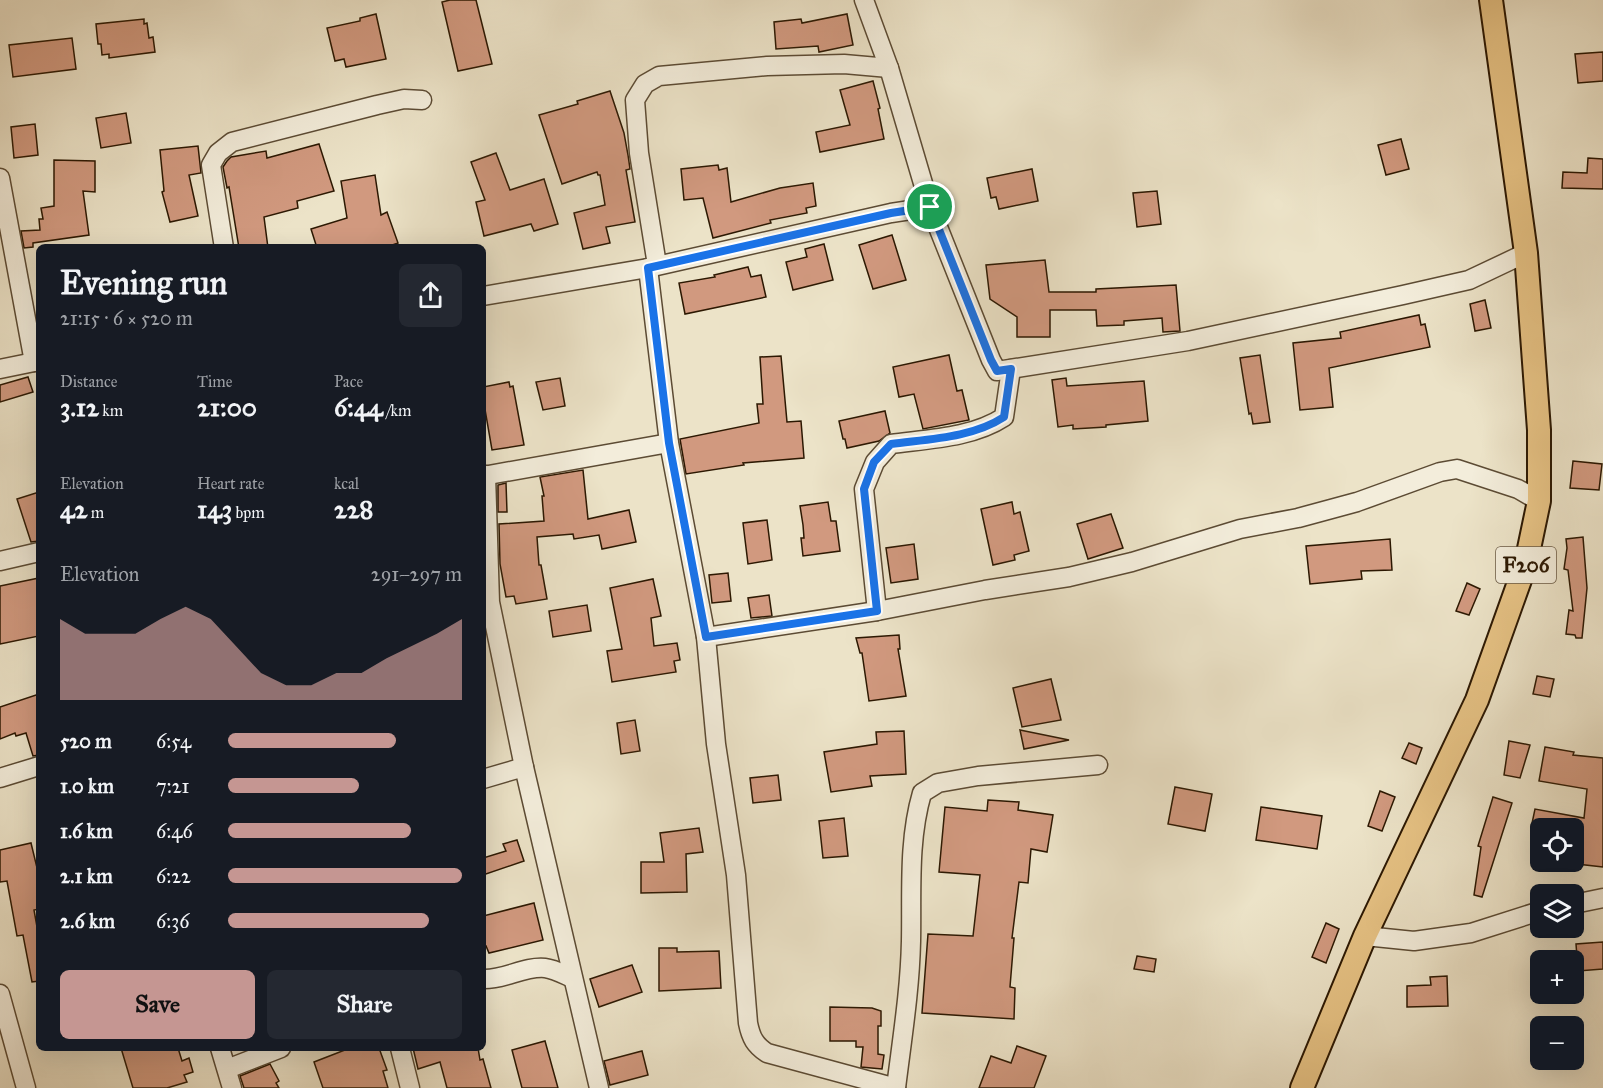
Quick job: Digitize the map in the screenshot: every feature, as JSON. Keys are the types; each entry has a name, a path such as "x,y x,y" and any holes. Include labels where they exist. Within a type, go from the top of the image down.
{"main road":[{"name":"F206","path":"1302,1088 1365,936 1477,700 1526,563 1539,501 1539,430 1526,253 1491,0"}],"street":[{"path":"864,0 889,68 930,207 997,371 1188,341 1403,295 1469,280 1526,253"},
{"path":"889,68 843,64 767,66 659,76 645,84 635,100 669,443 706,637 716,744 736,875 748,1023 750,1036 756,1046 767,1053 896,1088 911,943 915,815 922,793 938,783 978,776 1098,765"},
{"path":"223,244 211,165 218,153 232,142 404,99 422,100"},
{"path":"0,178 36,362 0,369"},
{"path":"486,295 653,267 891,213 930,207"},
{"path":"877,611 864,489 874,462 891,444 989,427 1004,417 1011,369"},
{"path":"486,476 669,443"},
{"path":"706,637 877,611 985,590 1069,577 1132,562 1240,529 1298,518 1357,502 1440,472 1457,469 1518,489 1539,501"},
{"path":"486,501 490,602 524,767 599,1088"},
{"path":"0,561 36,553"},
{"path":"0,778 36,767"},
{"path":"486,778 524,767"},
{"path":"1584,902 1603,898"},
{"path":"1365,936 1414,941 1471,933 1530,914"},
{"path":"486,979 545,968 572,978"},
{"path":"0,994 26,1088"},
{"path":"221,1051 232,1088"},
{"path":"227,1068 273,1051"},
{"path":"401,1051 410,1088"}],"building":[{"path":"476,0 492,64 458,71 442,2"},
{"path":"376,14 386,59 346,67 344,59 335,61 327,28 360,21 360,18"},
{"path":"847,14 853,45 819,52 818,46 776,49 774,22 801,19 802,23"},
{"path":"144,19 144,24 147,23 149,38 153,37 155,52 109,58 109,54 102,55 101,44 98,44 96,24"},
{"path":"72,38 76,69 13,77 9,45"},
{"path":"1603,52 1603,81 1578,83 1575,54"},
{"path":"873,81 880,108 878,109 884,139 820,152 816,132 850,125 840,90"},
{"path":"610,91 624,133 630,169 626,170 635,222 606,227 610,243 583,249 574,213 605,205 600,175 597,172 562,184 539,115 578,104 577,101"},
{"path":"126,113 131,143 101,148 96,118"},
{"path":"35,124 38,155 14,158 11,127"},
{"path":"1401,139 1409,169 1386,175 1378,145"},
{"path":"319,144 334,191 297,201 298,208 264,217 267,244 238,244 229,187 227,188 223,167 231,157 266,151 267,158"},
{"path":"198,146 201,173 189,175 198,216 170,222 162,192 164,191 160,150"},
{"path":"496,153 510,190 544,179 558,224 534,231 531,224 484,236 476,202 485,200 471,162"},
{"path":"1588,158 1603,159 1603,189 1562,188 1563,172 1587,173"},
{"path":"54,160 95,161 95,192 83,191 89,235 33,243 33,247 24,248 21,231 40,230 39,219 43,219 41,208 54,206"},
{"path":"718,165 719,170 727,168 731,202 780,188 813,183 816,206 806,208 807,213 770,220 771,223 713,238 703,198 684,200 681,169"},
{"path":"1032,169 1038,201 999,209 996,197 991,198 987,178"},
{"path":"375,175 381,215 387,212 398,243 316,244 311,229 347,218 341,181"},
{"path":"1157,191 1161,224 1137,227 1133,193"},
{"path":"892,235 906,280 873,289 859,245"},
{"path":"824,244 833,280 793,290 786,262 807,257 805,249"},
{"path":"1045,260 1049,292 1096,292 1096,289 1176,285 1180,331 1163,332 1162,318 1124,321 1124,325 1097,326 1096,310 1050,310 1050,337 1017,337 1017,317 990,299 986,265"},
{"path":"748,267 751,277 761,275 766,297 685,314 679,283 715,277 714,275"},
{"path":"1485,300 1491,328 1475,331 1470,304"},
{"path":"1419,315 1421,325 1425,324 1430,347 1329,368 1333,407 1300,410 1293,343 1341,338 1340,332"},
{"path":"949,355 957,391 962,390 969,420 923,429 914,394 899,397 893,367"},
{"path":"1260,355 1270,422 1253,424 1251,413 1249,414 1240,358"},
{"path":"781,356 787,422 801,421 804,458 743,463 744,465 686,474 680,439 759,423 757,404 763,404 760,357"},
{"path":"28,377 33,392 0,402 0,385"},
{"path":"560,378 565,406 543,410 536,382"},
{"path":"1066,378 1067,386 1144,381 1148,421 1106,425 1106,427 1073,429 1073,425 1058,427 1052,380"},
{"path":"509,382 510,387 513,386 524,445 492,450 486,415 486,386"},
{"path":"885,411 890,433 879,441 847,448 839,421"},
{"path":"1573,461 1602,464 1599,490 1570,488"},
{"path":"583,470 588,519 629,510 636,542 602,549 599,535 574,539 573,534 537,537 539,565 541,565 547,599 516,604 514,596 506,597 500,564 499,524 544,521 542,496 544,496 540,477"},
{"path":"506,483 507,512 498,512 498,485"},
{"path":"36,493 36,541 31,542 17,499"},
{"path":"828,502 831,521 836,521 840,551 803,556 801,538 804,538 800,506"},
{"path":"1012,502 1014,514 1020,512 1029,551 1014,555 1015,560 993,565 981,509"},
{"path":"1111,514 1123,548 1088,559 1077,524"},
{"path":"767,520 772,560 748,564 743,523"},
{"path":"1583,537 1587,588 1582,638 1576,638 1575,635 1566,634 1569,610 1573,611 1568,570 1564,569 1566,539"},
{"path":"1390,539 1392,570 1361,571 1362,579 1310,584 1306,546"},
{"path":"914,544 918,579 891,583 886,548"},
{"path":"728,573 731,601 712,603 709,575"},
{"path":"36,579 36,637 0,644 0,586"},
{"path":"653,579 661,616 651,618 654,646 677,643 680,660 674,661 676,672 612,682 607,651 622,649 610,588"},
{"path":"1467,583 1480,589 1469,615 1456,611"},
{"path":"769,595 772,616 751,618 748,598"},
{"path":"587,605 591,631 553,637 549,611"},
{"path":"899,635 900,649 898,649 906,696 869,701 862,653 860,653 856,638"},
{"path":"1537,676 1554,679 1550,697 1533,694"},
{"path":"1051,679 1061,720 1022,727 1013,688"},
{"path":"36,695 36,756 33,756 26,733 16,736 15,733 0,739 0,707"},
{"path":"635,720 640,751 621,754 617,723"},
{"path":"1020,730 1069,740 1024,749"},
{"path":"904,731 906,774 870,776 872,786 831,792 824,752 877,744 876,732"},
{"path":"1509,741 1530,745 1520,778 1504,775"},
{"path":"1409,743 1422,748 1416,764 1402,758"},
{"path":"1545,747 1574,752 1573,755 1603,758 1603,867 1584,865 1584,818 1587,789 1539,781"},
{"path":"778,775 781,800 753,803 750,778"},
{"path":"1175,787 1212,794 1205,831 1168,824"},
{"path":"1380,791 1395,797 1382,831 1368,826"},
{"path":"1493,797 1512,803 1482,897 1474,895 1481,847 1478,846"},
{"path":"988,800 1019,802 1018,810 1053,815 1047,852 1031,849 1028,883 1019,882 1012,938 1014,938 1010,987 1015,988 1014,1019 922,1013 928,934 973,936 980,875 939,872 945,807 987,811"},
{"path":"1261,807 1322,816 1317,849 1256,840"},
{"path":"1535,809 1584,818 1533,818"},
{"path":"844,818 848,856 823,858 819,821"},
{"path":"699,828 703,852 686,854 687,892 641,893 641,862 664,862 660,833"},
{"path":"517,840 524,861 486,874 486,857 506,851 503,844"},
{"path":"31,843 36,864 36,910 34,910 36,981 32,982 23,935 17,936 7,881 0,882 0,850"},
{"path":"534,903 543,940 489,953 486,946 486,915"},
{"path":"1326,923 1339,929 1326,963 1312,957"},
{"path":"1603,942 1603,969 1584,971 1584,950 1576,950 1576,944"},
{"path":"659,948 677,948 677,952 719,951 721,988 659,991"},
{"path":"1137,956 1156,959 1154,972 1134,969"},
{"path":"632,965 642,992 599,1007 590,979"},
{"path":"1447,976 1448,1006 1407,1007 1407,986 1431,985 1430,977"},
{"path":"830,1007 872,1008 881,1011 881,1026 878,1026 878,1054 884,1055 882,1069 861,1067 863,1047 856,1047 856,1041 830,1041"},
{"path":"545,1041 558,1088 522,1088 512,1050"},
{"path":"1017,1046 1046,1056 1034,1088 979,1088 991,1056 1011,1063"},
{"path":"122,1051 179,1051 182,1061 189,1058 193,1072 184,1075 187,1082 167,1088 133,1088"},
{"path":"342,1051 380,1051 387,1070 383,1071 388,1088 323,1088 314,1062"},
{"path":"414,1051 478,1051 491,1088 447,1088 440,1062 418,1069"},
{"path":"642,1051 648,1075 610,1085 604,1061"},
{"path":"270,1064 279,1081 276,1083 279,1088 244,1088 240,1076"}],"route":[{"path":"930,207 991,360 997,371 1011,369 1004,417 989,427 891,444 874,462 864,489 877,611 706,637 669,443 648,268 891,213 930,207"}]}
